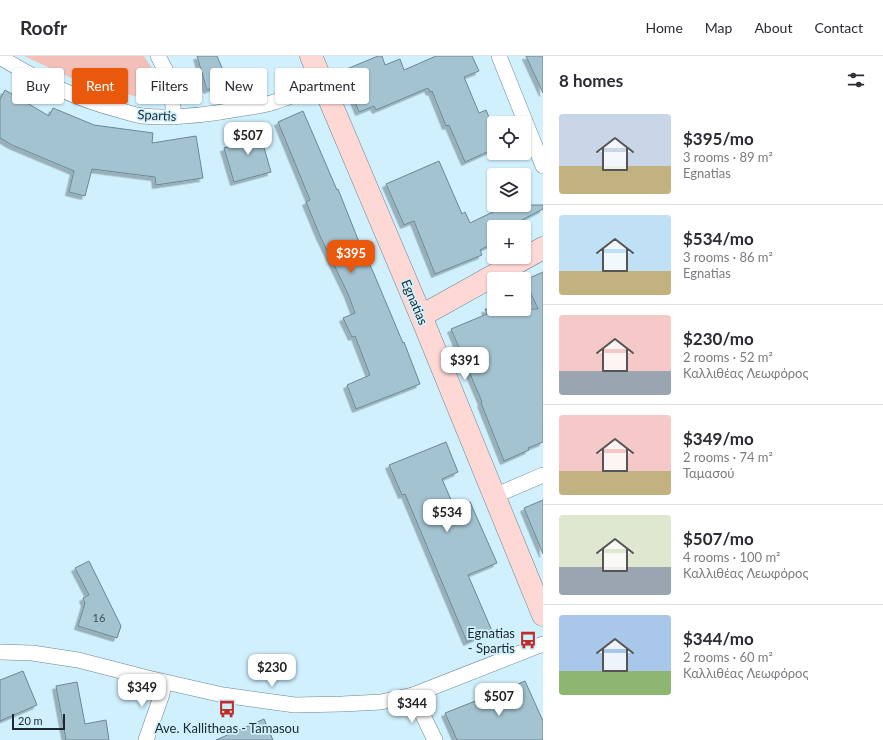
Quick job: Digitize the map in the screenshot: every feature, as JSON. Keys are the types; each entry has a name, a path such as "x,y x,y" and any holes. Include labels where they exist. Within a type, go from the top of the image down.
{"street":[{"path":"158,56 167,74 171,88 174,117"},
{"name":"Egnatias","path":"311,56 316,68"},
{"path":"500,56 543,166"},
{"name":"Spartis","path":"0,57 22,71 58,89 98,104 141,116 174,117 213,114 275,102"},
{"name":"Egnatias","path":"331,104 421,316 543,615"},
{"path":"421,316 543,248"},
{"path":"494,496 543,475"},
{"path":"0,652 32,653 78,660 164,682 223,695 295,705 381,702 414,695 543,644"},
{"path":"146,740 162,694 164,682"},
{"path":"414,695 435,740"}],"shaded area":[{"path":"24,56 144,56 152,68 136,68 136,96 128,94 128,68 72,68 72,78 64,75 64,68 50,68"}],"building":[{"path":"197,56 217,56 222,68 210,68 210,89 207,90 202,68 201,68"},
{"path":"378,56 382,56 385,65 400,59 404,70 436,56 472,56 479,71 464,77 479,113 486,110 489,116 487,116 487,152 465,162 449,125 446,126 432,91 430,92 428,88 376,110 374,106 359,112 356,104 369,104 369,68 349,68"},
{"path":"526,56 543,56 543,93"},
{"path":"5,90 12,94 12,104 29,104 49,116 53,108 94,125 153,133 152,143 196,136 203,178 156,185 155,177 92,169 85,196 69,192 74,171 12,145 0,138 0,99"},
{"path":"303,111 337,190 338,189 359,242 403,343 404,342 420,384 356,409 347,385 370,375 355,336 352,337 343,318 355,313 348,294 320,236 306,202 310,200 278,122"},
{"path":"258,127 271,172 234,182 224,148 237,144 235,134"},
{"path":"439,161 462,214 465,212 470,223 493,212 531,212 531,205 543,205 543,209 522,220 487,220 487,246 480,250 482,255 435,274 414,221 404,225 386,184"},
{"path":"543,272 543,442 504,461 481,403 482,402 451,329 487,314 487,316 531,316 531,309 538,309 531,293 531,277"},
{"path":"446,442 458,472 442,479 455,509 470,502 497,563 468,575 492,631 467,642 405,494 402,495 389,465"},
{"path":"543,500 543,554 524,508"},
{"path":"89,561 121,626 117,638 78,626 85,603 83,598 89,595 75,568"},
{"path":"23,671 37,705 0,721 0,680"},
{"path":"525,681 543,721 543,740 457,740 445,713 483,698 484,699"},
{"path":"77,682 85,724 106,720 109,740 66,740 56,686"},
{"path":"264,719 273,740 216,740"}],"place":[{"name":"Egnatias - Spartis","path":"528,640"},
{"name":"Ave. Kallitheas - Tamasou","path":"227,709"}]}
